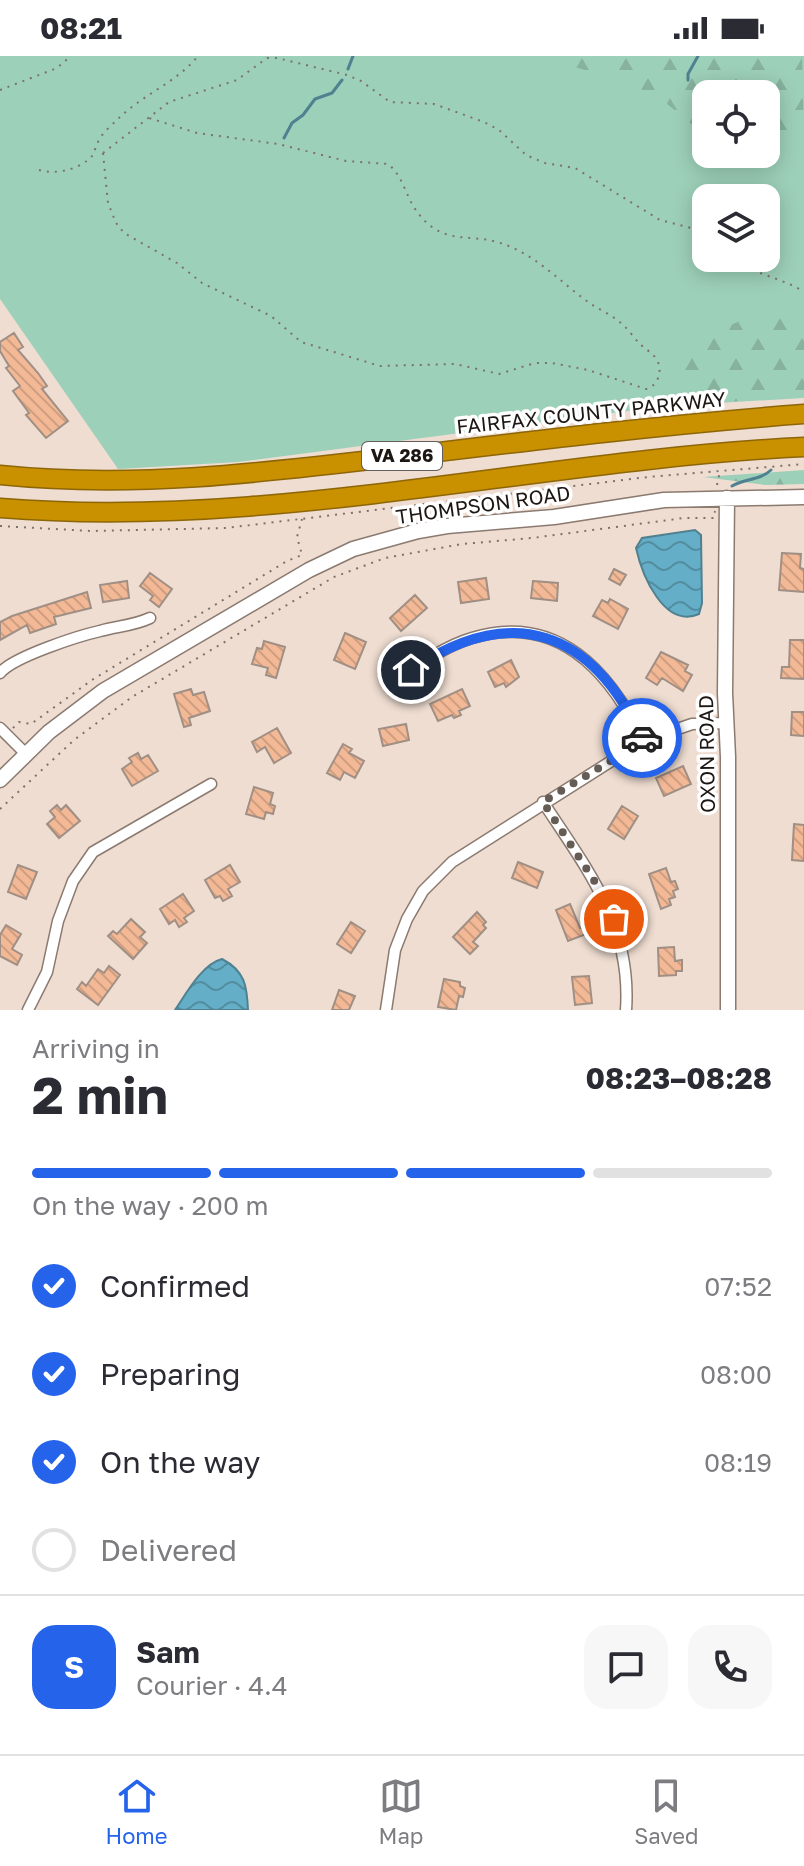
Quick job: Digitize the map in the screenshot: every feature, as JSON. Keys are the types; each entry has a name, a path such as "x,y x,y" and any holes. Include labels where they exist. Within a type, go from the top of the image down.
{"highway":[{"name":"FAIRFAX COUNTY PARKWAY","path":"0,475 90,481 219,477 646,428 804,414"},
{"name":"VA 286","path":"0,508 103,514 211,511 698,455 804,447"}],"street":[{"name":"THOMPSON ROAD","path":"0,780 49,732 103,691 309,570 353,549 447,526 554,517 664,500 804,497"},
{"name":"OXON ROAD","path":"727,498 728,1010"},
{"path":"0,673 16,661 100,630 122,628 150,618"},
{"path":"397,680 425,661 474,637 508,632 538,636 572,650 600,671 618,694 643,741"},
{"path":"386,1010 395,950 407,919 423,891 452,862 471,847 643,741 692,724 727,723"},
{"path":"3,731 26,754"},
{"path":"28,1010 47,972 58,921 73,881 93,852 211,784"},
{"path":"543,802 597,885 614,919 625,965 626,1010"}],"path":[{"path":"0,90 57,68 71,56"},
{"path":"39,170 52,172 72,168 97,151 99,139 120,117 184,71 198,56"},
{"path":"103,153 169,102 237,80 267,58 277,58 347,75 390,102 434,104 484,122 499,130 520,151 535,160 575,168 660,220 692,229"},
{"path":"103,153 108,203 124,233 177,263 202,283 271,316 301,342 380,366 455,364 499,374 535,363 552,363 588,370 646,389 657,382 660,370 656,359 624,325 589,303 553,271 517,251 494,241 456,238 436,230 412,208 397,174 388,164 346,161 278,144 197,133 149,118"},
{"path":"97,151 103,153"},
{"path":"759,272 804,292"},
{"path":"0,809 74,740 132,697 334,577 385,558 462,544 684,518 714,518"},
{"path":"3,731 19,722 31,724 154,641 302,555 297,537 302,519"}],"green space":[{"path":"0,56 804,56 804,398 666,406 238,462 118,469 0,299"},
{"path":"535,56 802,56 804,136 780,156 780,80 692,80 692,124 655,94"},
{"path":"746,318 804,320 804,397 678,405 676,366 697,341"},
{"path":"804,470 804,484 765,485 703,477"}],"water":[{"path":"695,530 701,535 702,603 699,614 686,617 675,614 657,597 643,572 636,548 642,538"},
{"path":"222,959 240,974 247,994 248,1010 175,1010 201,973"}],"building":[{"path":"14,333 23,347 18,350 38,373 47,386 42,389 68,421 46,438 26,415 29,413 13,391 20,386 6,368 9,366 0,351 0,342"},
{"path":"782,553 801,554 804,592 779,590"},
{"path":"614,569 626,575 620,585 609,579"},
{"path":"150,573 172,589 159,607 150,600 153,596 140,586"},
{"path":"486,578 489,599 461,603 458,582"},
{"path":"127,581 129,598 103,602 100,585"},
{"path":"533,581 558,583 557,601 531,598"},
{"path":"87,592 91,608 54,617 56,624 30,633 27,625 0,640 0,622"},
{"path":"415,595 427,608 401,631 390,618"},
{"path":"610,599 628,609 618,629 593,616 602,600 608,603"},
{"path":"345,633 366,642 355,669 334,660"},
{"path":"790,640 804,640 804,679 781,678 782,667 789,667"},
{"path":"264,641 285,647 276,678 266,675 268,668 252,664 257,648 262,649"},
{"path":"661,652 688,665 685,671 692,675 683,691 662,678 657,685 646,678"},
{"path":"511,660 519,677 506,687 504,683 495,687 488,672"},
{"path":"191,689 193,695 204,692 210,711 189,718 191,725 184,727 174,694"},
{"path":"462,689 470,706 459,711 461,715 438,721 430,704"},
{"path":"792,712 804,712 804,736 791,735"},
{"path":"406,724 409,740 383,746 379,729"},
{"path":"277,728 291,753 274,763 265,747 257,752 252,742"},
{"path":"343,744 352,749 349,753 364,761 355,778 344,772 340,780 327,773"},
{"path":"138,753 141,759 148,755 158,771 132,786 122,769 132,762 129,758"},
{"path":"683,766 691,784 664,796 656,778"},
{"path":"254,787 273,793 270,804 275,806 273,814 266,812 264,819 246,814"},
{"path":"57,805 61,810 66,805 80,821 59,838 47,824 55,817 50,811"},
{"path":"622,806 638,816 624,839 608,829"},
{"path":"794,824 804,825 804,861 792,860"},
{"path":"518,862 543,872 537,888 512,878"},
{"path":"18,865 37,872 26,899 8,892"},
{"path":"230,865 240,882 228,889 232,896 223,901 220,896 215,898 205,880"},
{"path":"666,868 671,882 675,881 678,889 673,891 675,897 669,899 671,905 661,909 649,874"},
{"path":"183,894 194,911 184,918 187,922 179,927 175,920 169,924 160,909"},
{"path":"570,904 580,928 586,926 589,933 568,941 556,910"},
{"path":"477,912 486,922 483,925 486,928 473,942 478,946 470,954 453,937"},
{"path":"131,919 145,932 140,937 147,943 133,959 108,936 113,931 117,934"},
{"path":"351,922 365,931 351,953 337,944"},
{"path":"6,925 21,934 12,949 22,955 17,965 0,956 0,935"},
{"path":"674,947 675,961 682,960 682,971 676,971 676,975 659,976 658,948"},
{"path":"109,966 120,975 98,1005 77,989 82,982 86,986 98,969 104,973"},
{"path":"589,976 592,1003 575,1005 572,977"},
{"path":"444,979 460,982 460,986 465,988 463,997 459,996 456,1010 438,1007"},
{"path":"339,990 355,996 349,1010 332,1010"}],"waterway":[{"path":"348,69 353,56"},
{"path":"688,80 698,56"},
{"path":"284,138 292,123 303,115 315,99 332,93 342,80"},
{"path":"732,486 771,470"}],"way so far":[{"path":"614,919 597,885 543,802 643,741 642,738"}],"route":[{"path":"411,670 474,637 508,632 538,636 572,650 600,671 618,694 642,738"}]}
